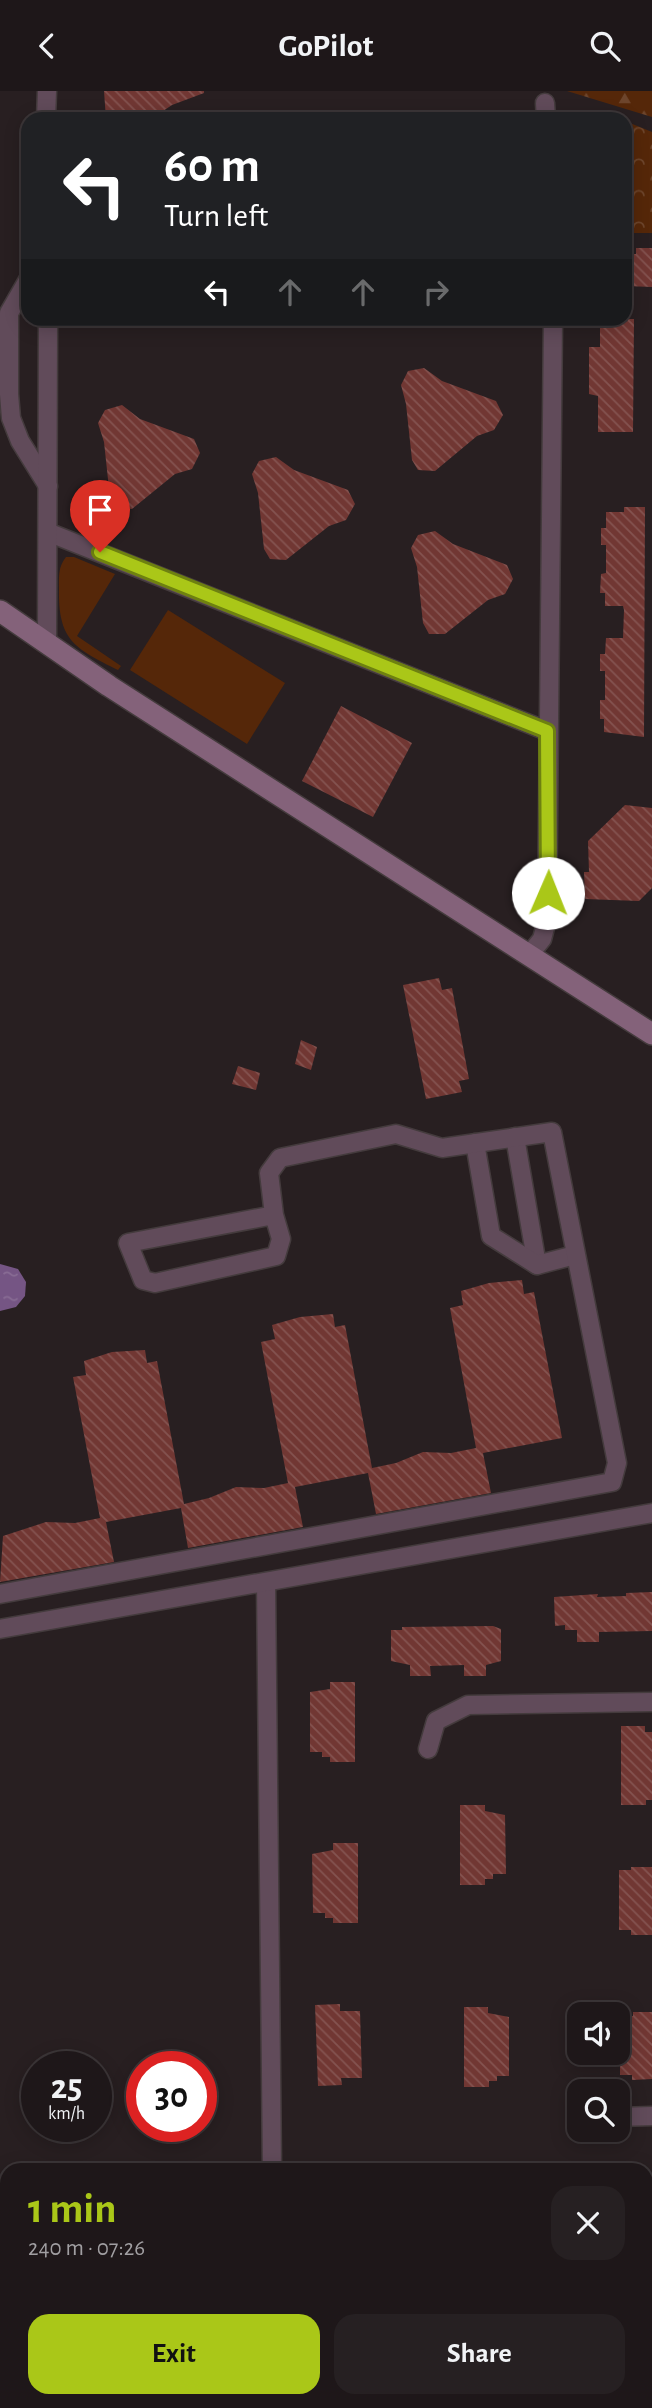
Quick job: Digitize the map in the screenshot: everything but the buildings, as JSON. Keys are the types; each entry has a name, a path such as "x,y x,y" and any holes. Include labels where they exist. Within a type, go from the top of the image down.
{"street":[{"path":"46,112 47,91"},
{"path":"21,290 4,313 11,418 20,442 48,486"},
{"path":"47,641 50,533 48,326"},
{"path":"530,954 542,939 547,920 553,326"},
{"path":"50,533 547,731"},
{"path":"0,611 109,686 652,1034"},
{"path":"0,1594 612,1482 617,1463 552,1132 442,1148 396,1134 280,1158 269,1173 274,1215 281,1239 276,1256 155,1283 143,1280 128,1243 274,1215"},
{"path":"515,1137 537,1265"},
{"path":"475,1143 491,1236 537,1265 575,1255"},
{"path":"0,1629 652,1513"},
{"path":"266,1582 272,2163"},
{"path":"428,1749 436,1721 468,1705 652,1702"},
{"path":"630,2117 652,2116"}],"green space":[{"path":"567,91 652,91 652,117"},
{"path":"632,124 652,132 652,233 632,233"},
{"path":"66,557 74,557 115,574 77,636 121,666 118,670 80,648 66,631 59,606 59,580 60,568"},
{"path":"168,610 285,683 247,744 130,670"}],"water":[{"path":"0,1264 18,1269 26,1282 25,1296 16,1307 0,1311"}],"route":[{"path":"100,552 547,731 548,893"}]}
